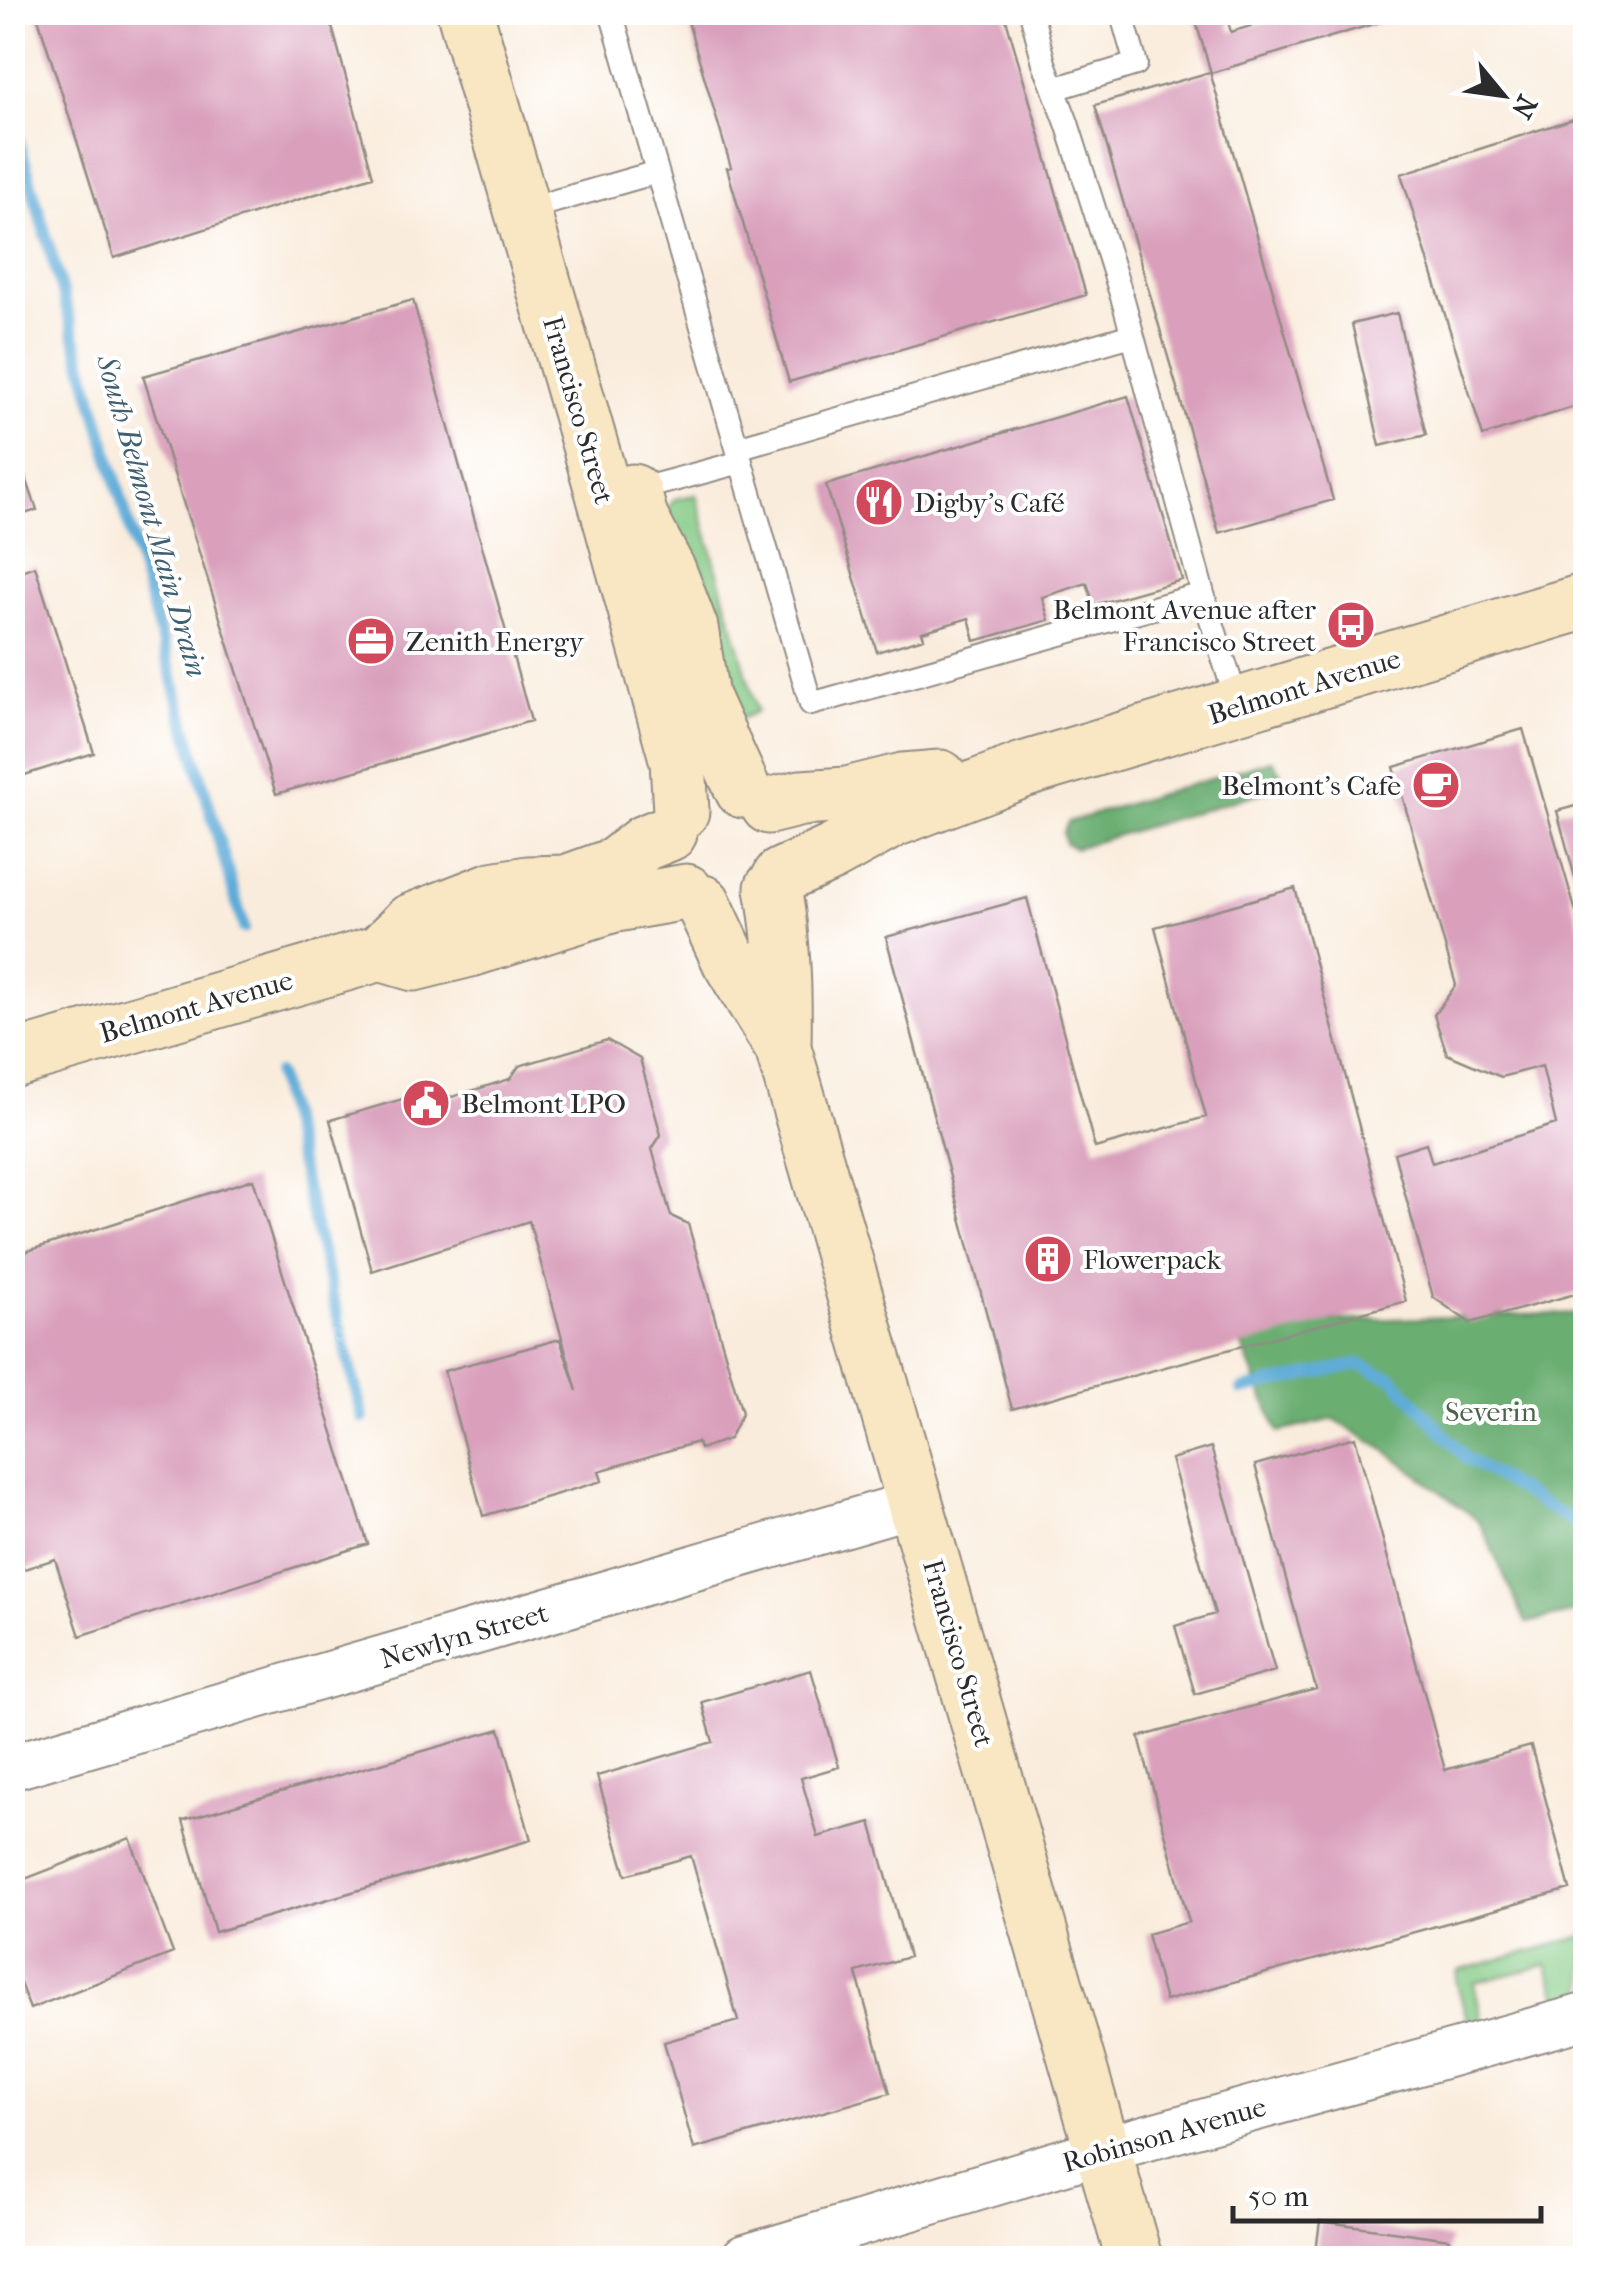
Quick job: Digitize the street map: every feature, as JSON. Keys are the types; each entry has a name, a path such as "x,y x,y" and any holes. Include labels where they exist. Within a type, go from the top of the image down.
{"street":[{"name":"Francisco Street","path":"465,12 678,762 675,822"},
{"name":"Francisco Street","path":"498,12 642,520 669,573 690,628 700,696 756,798"},
{"name":"Belmont Avenue","path":"777,882 894,819 1022,770 1586,601"},
{"name":"Belmont Avenue","path":"756,798 848,794 903,781 1022,770"},
{"path":"720,789 756,798 783,826 787,851 777,882 758,900 740,907 720,908 694,898 670,865 675,822 698,796 720,789"},
{"name":"Belmont Avenue","path":"12,1060 380,953 410,922 492,890 566,883 616,865 675,822"},
{"name":"Francisco Street","path":"777,882 784,974 783,1048"},
{"name":"Francisco Street","path":"694,898 783,1048 1134,2258"},
{"name":"Belmont Avenue","path":"380,953 414,962 470,949 610,905 694,898"},
{"name":"Newlyn Street","path":"12,1767 916,1503"},
{"name":"Robinson Avenue","path":"744,2258 1103,2150 1586,2016"}],"lane":[{"path":"611,12 811,704 1204,594"},
{"path":"1031,12 1044,64 1067,123 1132,336 1238,706"},
{"path":"1054,90 1136,64 1121,12"},
{"path":"552,202 657,172"},
{"path":"633,491 1132,336"}],"green space":[{"path":"696,495 757,711 734,722 669,520 668,508 675,499"},
{"path":"1272,760 1283,776 1280,787 1075,848 1065,843 1063,833 1068,822"},
{"name":"Severin","path":"1585,1313 1585,1610 1526,1623 1479,1521 1385,1450 1334,1419 1278,1432 1233,1324"},
{"path":"1585,1936 1585,1992 1581,1996 1560,2003 1547,1965 1474,1983 1482,2020 1467,2019 1456,1980 1458,1971"}],"building":[{"path":"36,12 328,12 373,176 114,258"},
{"path":"685,12 1004,12 1086,295 789,382"},
{"path":"1193,12 1225,12 1231,32 1297,12 1410,13 1211,73"},
{"path":"1210,72 1333,500 1219,533 1095,105"},
{"path":"1586,115 1586,403 1483,436 1401,174"},
{"path":"413,300 531,721 276,794 143,376"},
{"path":"1397,313 1426,435 1380,446 1352,324"},
{"path":"1128,396 1182,580 1094,605 1087,583 1042,597 1049,620 975,641 969,618 922,632 924,638 877,652 826,485"},
{"path":"12,437 37,510 12,518"},
{"path":"35,566 94,753 12,779 12,574"},
{"path":"1523,729 1586,947 1586,1291 1470,1323 1433,1297 1394,1153 1426,1143 1432,1163 1556,1124 1542,1066 1501,1077 1447,1054 1434,1015 1456,985 1394,767"},
{"path":"1586,803 1586,911 1584,911 1557,811"},
{"path":"1295,888 1406,1301 1012,1409 886,937 1027,898 1095,1148 1206,1117 1155,927"},
{"path":"607,1040 640,1059 661,1135 652,1149 671,1216 688,1224 742,1413 729,1439 700,1449 697,1442 599,1471 602,1481 483,1516 444,1371 560,1339 577,1391 529,1221 372,1271 330,1120 437,1089 452,1097 510,1079 519,1066"},
{"path":"253,1179 368,1544 80,1636 55,1559 12,1573 12,1256"},
{"path":"1355,1437 1445,1770 1531,1746 1570,1889 1165,2001 1147,1934 1189,1922 1139,1737 1316,1689 1255,1465"},
{"path":"1211,1447 1275,1671 1195,1694 1175,1626 1215,1614 1171,1459"},
{"path":"811,1670 839,1767 801,1778 818,1837 871,1822 909,1957 856,1972 890,2093 694,2149 664,2042 738,2021 691,1856 626,1875 597,1776 713,1742 702,1702"},
{"path":"500,1729 531,1840 215,1932 183,1820"},
{"path":"130,1838 173,1953 30,2009 12,1963 12,1884"},
{"path":"1320,2221 1450,2239 1447,2258 1315,2258"}],"waterway":[{"name":"South Belmont Main Drain","path":"12,117 244,928"},
{"path":"277,1074 363,1418"},
{"name":"South Belmont Main Drain","path":"1242,1390 1358,1364 1393,1378 1467,1459 1586,1530"}],"place":[{"name":"Digby's Café","path":"879,502"},
{"name":"Belmont Avenue after Francisco Street","path":"1351,625"},
{"name":"Zenith Energy","path":"371,641"},
{"name":"Belmont's Cafe","path":"1436,785"},
{"name":"Belmont LPO","path":"426,1103"},
{"name":"Flowerpack","path":"1048,1259"}]}
